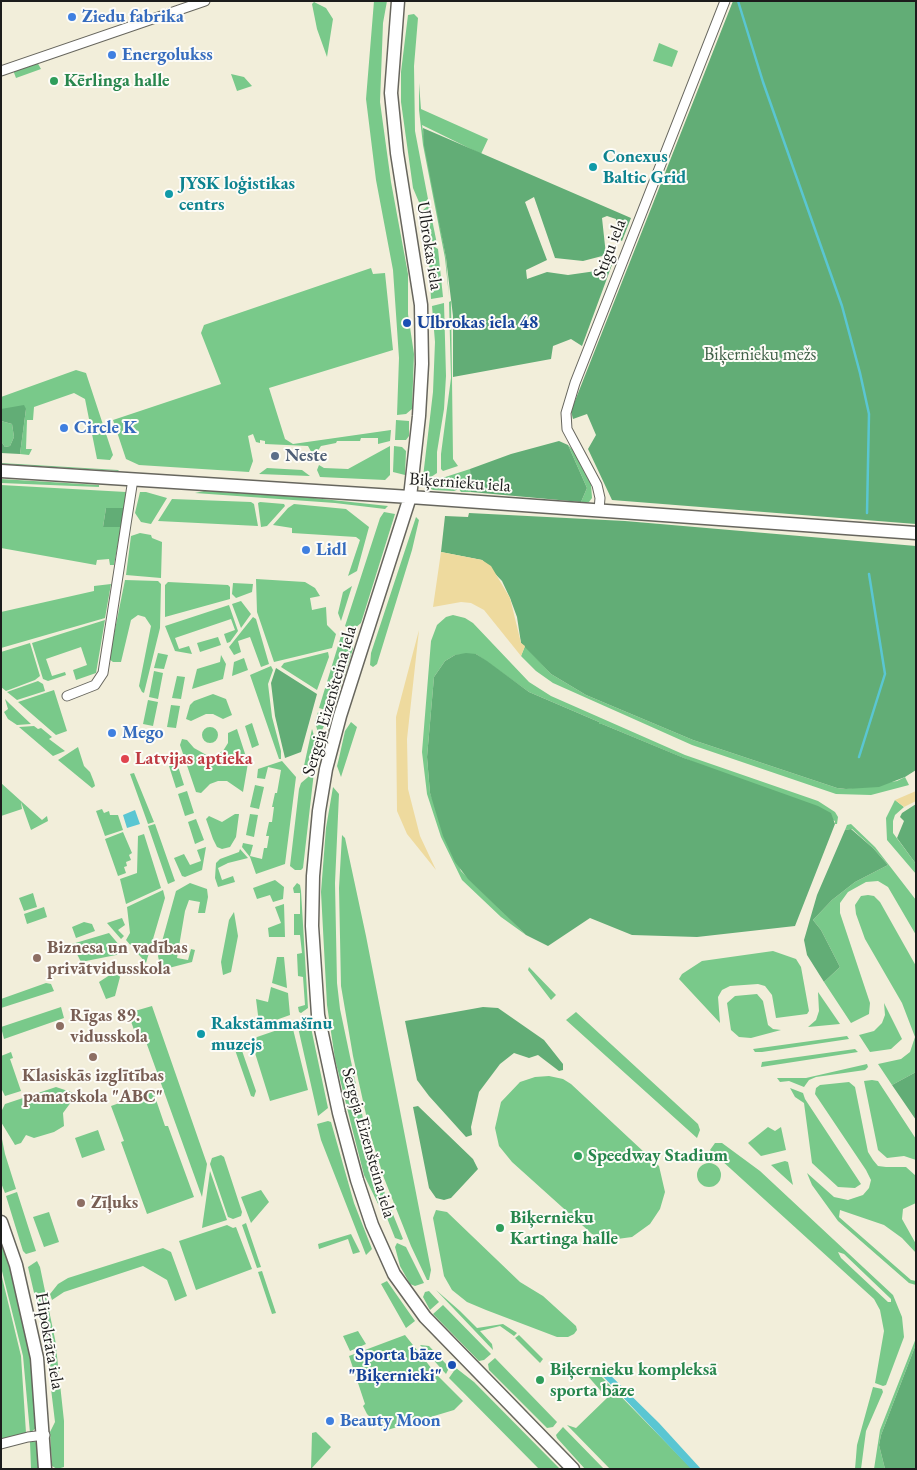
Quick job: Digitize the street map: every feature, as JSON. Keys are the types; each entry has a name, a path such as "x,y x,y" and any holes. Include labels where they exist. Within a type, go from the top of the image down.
{"main road":[{"name":"Ulbrokas iela","path":"398,1 391,93 397,153 421,305 421,373 410,496"},
{"name":"Biķernieku iela","path":"1,472 410,496 916,533"},
{"name":"Sergeja Eizenšteina iela","path":"410,496 340,716 326,769 319,811 313,876 312,926 320,1031 357,1180 372,1225 394,1274 425,1317 573,1469"},
{"name":"Hipokrāta iela","path":"1,1222 16,1265 38,1358 46,1469"}],"street":[{"path":"1,70 205,1"},
{"name":"Stigu iela","path":"599,510 600,498 597,485 567,429 566,413 575,383 725,1"},
{"path":"66,696 95,686 103,674 134,479"},
{"path":"1,1444 45,1435"}],"green space":[{"path":"374,1 387,1 383,23 380,102 391,182 408,274 408,314 414,354 412,409 406,414 397,415 399,358 393,270 376,180 366,99"},
{"name":"Biķernieku mežs","path":"733,1 916,1 916,524 612,500 588,449 596,435 587,414 573,419 571,411"},
{"path":"314,2 326,8 333,19 327,57 317,29 312,4"},
{"path":"414,14 418,18 414,66 415,131 428,199 421,207 413,188 401,102 401,72 408,15"},
{"path":"659,43 678,51 672,67 653,61"},
{"path":"37,62 41,69 16,78 13,70"},
{"path":"231,74 244,77 252,86 237,91"},
{"path":"419,83 421,109 488,139 481,154 422,125 446,258 449,296 445,258 423,145 419,110"},
{"path":"423,128 631,218 622,241 618,239 616,219 607,216 602,218 606,255 583,261 555,258 534,197 525,202 547,260 526,270 527,279 547,272 568,275 596,271 604,268 609,261 613,262 582,346 571,339 553,346 551,359 453,377 453,316 446,258 424,145"},
{"path":"429,205 437,244 427,238 423,210"},
{"path":"428,243 438,249 443,297 431,299"},
{"path":"371,268 373,274 385,273 393,350 269,388 285,439 293,444 391,430 390,441 378,444 378,438 361,438 360,441 337,441 336,443 321,446 317,452 318,456 314,457 308,446 265,444 265,441 260,440 260,443 256,442 253,434 248,436 253,461 249,472 139,465 126,459 113,420 221,384 201,333 204,325"},
{"path":"451,301 453,459 458,466 443,471 441,469 441,454 451,378 449,302"},
{"path":"444,303 446,376 444,409 437,452 437,473 431,477 423,477 433,392 435,342 432,306"},
{"path":"76,370 86,373 113,455 110,460 97,459 85,399 74,393 34,407 33,420 27,420 26,449 32,449 29,455 20,454 26,409 1,409 1,397"},
{"path":"24,405 26,409 20,454 1,453 1,441 5,447 10,446 14,437 12,424 1,421 1,409"},
{"path":"396,420 409,421 409,436 406,440 395,440"},
{"path":"1,421 12,424 14,437 10,446 5,447 1,441"},
{"path":"559,441 568,445 587,488 581,502 471,492 470,469 511,454"},
{"path":"568,445 573,450 591,484 592,498 589,502 581,502 587,488"},
{"path":"390,446 390,475 385,480 320,477 317,470 319,465 324,468 348,469"},
{"path":"394,446 402,447 406,451 405,475 393,472"},
{"path":"1,464 118,470 119,471"},
{"path":"267,468 302,470 310,476 259,474"},
{"path":"470,469 471,492 461,492 459,489 454,491 433,490 427,487 423,481 433,481"},
{"path":"1,479 99,485 99,487 1,483"},
{"path":"1,485 126,492 124,508 106,508 103,527 121,527 114,565 110,565 109,559 97,560 96,565 1,548"},
{"path":"204,491 304,497 388,506 385,509 335,503 195,493"},
{"path":"140,492 167,498 151,524 141,522 135,513"},
{"path":"172,499 251,502 254,504 258,526 158,521"},
{"path":"258,503 284,504 285,506 267,526 261,527"},
{"path":"294,504 346,509 369,527 357,571 348,576 360,540 356,537 292,533 292,528 273,525"},
{"path":"106,508 124,508 121,527 103,527"},
{"path":"384,512 395,514 361,623 355,628 348,628 345,626 380,518"},
{"path":"469,513 625,521 916,546 916,770 905,777 879,787 837,788 693,740 586,695 551,674 521,643 517,617 510,598 502,581 482,560 441,552 445,516 468,517"},
{"path":"416,517 419,520 412,550 377,664 373,667 370,665 371,653"},
{"path":"140,533 151,535 152,538 162,542 161,578 126,575 131,536"},
{"path":"256,579 305,582 315,588 320,596 310,598 312,610 326,607 327,625 336,634 332,648 274,662 257,612"},
{"path":"125,580 158,581 161,584 160,628 144,693 139,686 151,626 145,617 138,615 131,620 121,662 113,662 109,659"},
{"path":"168,582 228,585 230,587 230,599 165,617 165,585"},
{"path":"233,583 253,584 252,592 236,598 232,594"},
{"path":"111,584 105,618 1,648 1,612 94,591 94,586"},
{"path":"352,586 341,621 338,613 343,592"},
{"path":"241,601 251,614 241,628 232,604"},
{"path":"229,605 238,631 230,642 227,643 224,634 235,630 231,619 175,638 179,649 189,646 192,654 175,651 165,626"},
{"path":"453,615 465,618 473,623 529,682 551,696 685,755 818,801 835,812 838,817 837,824 835,824 835,821 602,724 598,724 599,722 529,692 476,654 455,655 445,661 434,677 427,757 430,793 461,871 526,935 501,917 462,880 441,837 427,794 422,752 431,641 437,625 446,617"},
{"path":"253,617 256,619 269,664 261,667 250,637 238,641 241,652 234,655 229,647"},
{"path":"105,620 96,673 76,680 73,670 87,665 81,647 46,659 52,676 65,672 66,675 48,681 43,679 32,643"},
{"path":"341,636 351,641 353,649 332,712 319,708"},
{"path":"218,637 221,645 200,652 197,643"},
{"path":"30,643 40,676 35,680 6,691 1,687 1,652"},
{"path":"525,646 551,674 586,695 693,740 837,788 846,789 897,781 905,777 909,785 871,795 836,794 692,745 553,683 536,671 521,656"},
{"path":"328,652 329,657 317,690 281,667 284,663"},
{"path":"158,653 168,655 164,669 154,668"},
{"path":"476,654 529,692 599,722 599,724 684,758 818,806 831,813 835,824 795,926 697,937 632,935 590,918 548,946 526,935 468,879 455,862 443,836 430,793 427,757 434,677 445,661 455,655"},
{"path":"221,655 226,664 223,679 192,689 197,669 220,662"},
{"path":"244,658 248,670 232,676 234,662"},
{"path":"271,666 273,670 268,684 272,717 281,751 281,759 279,759 250,675"},
{"path":"276,668 317,694 301,752 285,758 275,716 271,683"},
{"path":"154,671 163,673 158,699 149,697"},
{"path":"177,676 185,677 181,699 172,698"},
{"path":"38,681 43,684 45,691 17,700 7,692"},
{"path":"54,690 67,731 56,735 18,702"},
{"path":"213,694 226,699 232,715 223,719 213,714 206,714 191,721 186,719 190,705 194,701"},
{"path":"5,699 31,724 17,725 8,719 4,712 8,709"},
{"path":"148,700 158,702 153,726 143,724"},
{"path":"171,705 180,706 176,728 167,727"},
{"path":"318,712 329,716 319,736 315,722"},
{"path":"351,722 357,727 341,777 337,766 345,731"},
{"path":"252,723 259,745 252,748 245,726"},
{"path":"34,726 38,729 41,728 52,737 49,739 65,751 53,756 19,727"},
{"path":"210,727 216,729 218,735 216,741 210,743 204,741 202,735 204,729"},
{"path":"237,729 248,763 243,792 227,781 218,781 210,784 201,793 196,792 180,745 182,739 187,740 194,748 210,757 223,751 228,743 228,733"},
{"path":"312,729 316,742 309,769 302,775"},
{"path":"78,747 84,766 90,772 94,782 95,786 92,788 58,760"},
{"path":"282,761 296,777 285,864 256,874 250,857 242,847 243,843 253,845 250,856 262,859 264,848 267,848 269,836 266,836 269,822 272,822 274,807 272,807 275,793 277,793 281,770 268,767 265,779 257,778 258,769"},
{"path":"177,763 184,785 176,788 169,766"},
{"path":"314,772 303,868 295,870 290,866 299,789 301,783"},
{"path":"134,773 154,822 148,824 130,774"},
{"path":"1,783 42,820 47,816 48,821 31,830 21,802 22,809 1,816"},
{"path":"255,785 264,787 259,809 250,807"},
{"path":"333,787 339,794 335,883 337,983 340,1009 368,1142 388,1203 381,1210 364,1175 335,1059 327,1005 321,892 326,828"},
{"path":"187,791 194,813 185,816 178,794"},
{"path":"895,800 904,807 895,815 893,833 916,864 916,874 887,840 886,818"},
{"path":"916,804 916,864 897,838 904,821 900,817 902,813"},
{"path":"102,809 104,813 109,811 110,815 118,815 123,830 105,836 96,811"},
{"path":"235,814 239,814 236,837 230,847 222,849 217,847 206,819 209,816 222,822"},
{"path":"250,814 258,815 254,837 246,835"},
{"path":"196,819 204,840 195,844 188,822"},
{"path":"155,824 175,881 168,884 148,826"},
{"path":"851,824 875,847 916,900 916,935 888,887 878,881 866,882 848,892 840,903 840,913 870,1003 869,1014 851,1023 824,982 840,967 821,930 813,920 832,900 855,882 888,865 852,829 845,830 847,825"},
{"path":"851,829 873,848 888,865 855,882 832,900 813,920 821,930 840,967 824,982 807,955 804,940 817,895 845,830"},
{"path":"123,832 132,853 129,855 131,860 126,862 127,866 124,867 126,873 118,876 105,839"},
{"path":"144,834 161,888 126,904 120,879 137,873 138,836"},
{"path":"342,835 345,838 366,936 431,1270 429,1280 427,1280 411,1246 384,1178 371,1137 353,1056 341,986 339,888"},
{"path":"206,847 202,870 185,877 182,876 174,858 184,854 190,865 201,861 197,850"},
{"path":"240,849 248,858 228,863 218,868 222,880 233,876 235,882 218,887 215,878 216,863 220,859 239,852"},
{"path":"275,880 284,887 283,899 273,902 270,895 257,899 253,888"},
{"path":"190,883 207,889 208,897 205,913 198,913 200,902 189,900 185,911 177,958 188,960 191,949 195,950 192,962 161,970 158,956 176,891"},
{"path":"297,883 300,885 301,891 308,1008 301,1013 298,1007 305,1005 303,977 298,976 297,954 302,953 300,935 294,935 294,914 300,914 300,893 294,893 293,888"},
{"path":"163,890 165,898 146,963 126,940 130,933 127,907"},
{"path":"33,893 37,907 24,911 19,898"},
{"path":"861,896 874,896 880,902 916,966 916,1072 892,1085 878,1064 901,1059 910,1052 915,1037 902,1003 865,939 856,914 855,905"},
{"path":"284,904 285,937 269,937 268,928 281,923 275,907"},
{"path":"44,907 47,917 27,924 24,914"},
{"path":"234,912 238,936 231,972 223,975 221,962 229,920"},
{"path":"122,918 125,925 118,930 124,936 121,939 107,923"},
{"path":"84,922 92,924 95,931 76,938 72,927"},
{"path":"109,933 126,953 81,962 72,944"},
{"path":"773,951 796,959 801,967 809,1011 807,1014 776,1018 772,995 765,986 758,984 730,986 722,990 718,997 720,1023 679,979 682,974 702,961"},
{"path":"277,957 284,957 287,988 272,983"},
{"path":"529,967 556,995 551,1000 528,970"},
{"path":"116,971 120,977 115,996 106,999 99,982"},
{"path":"46,983 51,984 54,991 1,1008 1,999"},
{"path":"271,987 288,993 290,1015 262,1025 259,1023 256,999 268,1002"},
{"path":"818,992 840,1024 808,1027 816,1020 819,1011"},
{"path":"757,994 763,1001 768,1025 773,1029 781,1030 751,1038 739,1037 731,1030 727,1003 735,996"},
{"path":"884,1003 902,1039 891,1049 870,1052 859,1035 874,1031 882,1023 885,1015"},
{"path":"152,1006 207,1164 202,1197 145,1039 138,1041 128,1013"},
{"path":"61,1007 64,1018 4,1039 1,1027"},
{"path":"483,1007 498,1008 544,1040 563,1064 563,1070 559,1071 538,1055 529,1058 514,1053 500,1064 479,1092 471,1127 472,1135 466,1137 417,1080 405,1021"},
{"path":"576,1012 698,1124 700,1130 697,1138 566,1020"},
{"path":"306,1021 310,1023 328,1108 318,1116 297,1023"},
{"path":"292,1025 308,1090 270,1101 255,1053 264,1049 262,1043 253,1046 253,1042 257,1037"},
{"path":"847,1036 849,1039 762,1052 755,1052 753,1049"},
{"path":"240,1045 256,1091 254,1097 251,1096 234,1047"},
{"path":"855,1049 858,1052 761,1067 762,1062"},
{"path":"11,1052 13,1058 10,1059 21,1091 5,1096 1,1088 1,1056"},
{"path":"867,1064 868,1067 865,1070 816,1077 809,1080 804,1087 789,1081 780,1082 777,1078 806,1078"},
{"path":"916,1072 916,1120 892,1085"},
{"name":"Speedway Stadium","path":"549,1076 563,1079 571,1084 659,1166 665,1192 660,1209 650,1224 632,1237 610,1240 592,1234 512,1162 499,1146 495,1128 501,1102 520,1082 535,1077"},
{"path":"864,1081 878,1081 916,1139 916,1160 904,1156 887,1158 878,1150"},
{"path":"849,1082 855,1087 868,1152 873,1160 878,1166 906,1167 916,1176 916,1203 903,1209 902,1219 916,1244 916,1253 902,1238 884,1225 840,1210 839,1217 911,1280 916,1281 916,1285 909,1283 838,1221 812,1185 807,1173 834,1197 848,1200 863,1195 869,1188 871,1180 866,1170 815,1094 816,1088 820,1085"},
{"path":"56,1087 77,1094 63,1113 64,1126 54,1132 34,1138 26,1135 21,1143 15,1145 1,1122 1,1112 5,1104"},
{"path":"790,1088 803,1093 805,1099 861,1184 855,1188 838,1187 812,1163 804,1103 795,1097"},
{"path":"153,1091 194,1197 147,1214 121,1142 124,1141 111,1106"},
{"path":"418,1106 473,1159 478,1169 451,1198 444,1200 436,1198 429,1188 413,1107"},
{"path":"331,1122 354,1203 372,1249 366,1255 321,1140 317,1124"},
{"path":"768,1127 775,1131 781,1127 786,1150 761,1156 748,1143"},
{"path":"98,1130 105,1150 82,1158 75,1138"},
{"path":"1,1134 16,1189 5,1193 1,1183"},
{"path":"715,1143 722,1143 760,1171 893,1295 902,1317 904,1337 886,1385 883,1386 875,1383 884,1331 880,1310 874,1299 710,1150","holes":["838,1252 844,1254 891,1299 891,1302 888,1302 841,1258"]},
{"path":"221,1155 224,1157 242,1212 241,1216 233,1219 228,1217 210,1164 212,1158"},
{"path":"785,1161 788,1162 793,1185 771,1165"},
{"path":"709,1163 714,1164 720,1170 720,1180 714,1186 709,1187 704,1186 698,1180 697,1175 698,1170 704,1164"},
{"path":"210,1171 227,1220 202,1228 206,1200"},
{"path":"261,1190 269,1202 251,1223 241,1197"},
{"path":"17,1192 36,1251 26,1254 23,1251 6,1196"},
{"path":"390,1207 403,1239 401,1240 395,1238 385,1213"},
{"path":"436,1210 447,1212 520,1282 543,1296 576,1326 577,1330 574,1334 568,1337 557,1337 467,1302 452,1290 444,1276 433,1218"},
{"path":"49,1212 59,1242 44,1247 33,1217"},
{"path":"246,1223 261,1267 257,1268 242,1225"},
{"path":"227,1225 233,1228 236,1227 252,1269 196,1290 179,1241"},
{"path":"351,1234 360,1252 353,1254 348,1239 319,1249 318,1244"},
{"path":"1,1241 14,1278 28,1336 33,1370 36,1428 30,1433 23,1356 1,1267"},
{"path":"397,1243 406,1247 424,1283 415,1286 410,1284 400,1266 395,1247"},
{"path":"163,1248 171,1252 187,1296 175,1301 167,1280 143,1266 64,1292 52,1300 50,1294 58,1284 68,1278"},
{"path":"37,1261 40,1267 56,1344 46,1344 28,1267"},
{"path":"262,1271 276,1313 272,1314 258,1272"},
{"path":"1,1273 21,1356 26,1433 1,1439"},
{"path":"387,1281 415,1321 406,1328 381,1284"},
{"path":"436,1290 477,1328 503,1324 517,1333 514,1336 500,1326 480,1331 492,1344 493,1350"},
{"path":"429,1291 439,1302 430,1310 423,1297 425,1292"},
{"path":"443,1305 491,1354 484,1360 479,1361 433,1314"},
{"path":"358,1331 366,1344 350,1351 343,1336"},
{"path":"405,1335 436,1374 463,1401 454,1410 384,1431 367,1414 363,1406 365,1404 349,1356"},
{"path":"519,1335 543,1359 540,1363 515,1338"},
{"path":"916,1338 916,1344 881,1435 879,1445 885,1469 874,1469 880,1430"},
{"path":"916,1344 916,1469 885,1469 879,1445 881,1435"},
{"path":"420,1345 429,1346 447,1365 449,1368 446,1374"},
{"path":"46,1347 56,1347 64,1421 64,1467 57,1469 52,1466 50,1432 55,1422"},
{"path":"495,1358 557,1422 553,1427 547,1428 489,1370 488,1364"},
{"path":"592,1367 692,1469 610,1469 567,1425 576,1428 607,1398 586,1374"},
{"path":"456,1368 474,1382 560,1469 539,1469 449,1378"},
{"path":"873,1387 882,1389 883,1392 866,1431 861,1469 855,1469 857,1445"},
{"path":"563,1427 604,1469 585,1469 557,1438 556,1435"},
{"path":"316,1432 331,1447 311,1469 312,1433"},
{"path":"34,1441 37,1443 39,1469 31,1469 30,1442"}],"sand":[{"path":"441,552 482,560 491,566 510,598 521,643 525,646 521,656 484,610 471,603 461,602 433,607"},
{"path":"419,630 407,739 408,789 420,836 436,870 407,834 397,811 396,717"},
{"path":"916,791 916,801 904,807 895,800"}],"water":[{"path":"135,810 140,824 127,828 123,815"},
{"path":"602,1367 659,1423 701,1469 691,1469 598,1371"}],"waterway":[{"path":"738,1 763,82 842,306 860,373 869,414 867,513"},
{"path":"859,757 885,674 869,574"}],"place":[{"name":"Ziedu fabrika","path":"72,17"},
{"name":"Energolukss","path":"112,55"},
{"name":"Kērlinga halle","path":"54,81"},
{"name":"Conexus Baltic Grid","path":"593,167"},
{"name":"JYSK loģistikas centrs","path":"169,194"},
{"name":"Ulbrokas iela 48","path":"407,323"},
{"name":"Circle K","path":"64,428"},
{"name":"Neste","path":"275,456"},
{"name":"Lidl","path":"306,550"},
{"name":"Mego","path":"112,733"},
{"name":"Latvijas aptieka","path":"125,759"},
{"name":"Biznesa un vadības privātvidusskola","path":"37,958"},
{"name":"Rīgas 89. vidusskola","path":"60,1026"},
{"name":"Rakstāmmašīnu muzejs","path":"201,1034"},
{"name":"Klasiskās izglītības pamatskola \"ABC\"","path":"93,1057"},
{"name":"Speedway Stadium","path":"578,1156"},
{"name":"Zīļuks","path":"81,1203"},
{"name":"Biķernieku Kartinga halle","path":"500,1228"},
{"name":"Sporta bāze \"Biķernieki\"","path":"452,1365"},
{"name":"Biķernieku kompleksā sporta bāze","path":"540,1380"},
{"name":"Beauty Moon","path":"330,1421"}]}
